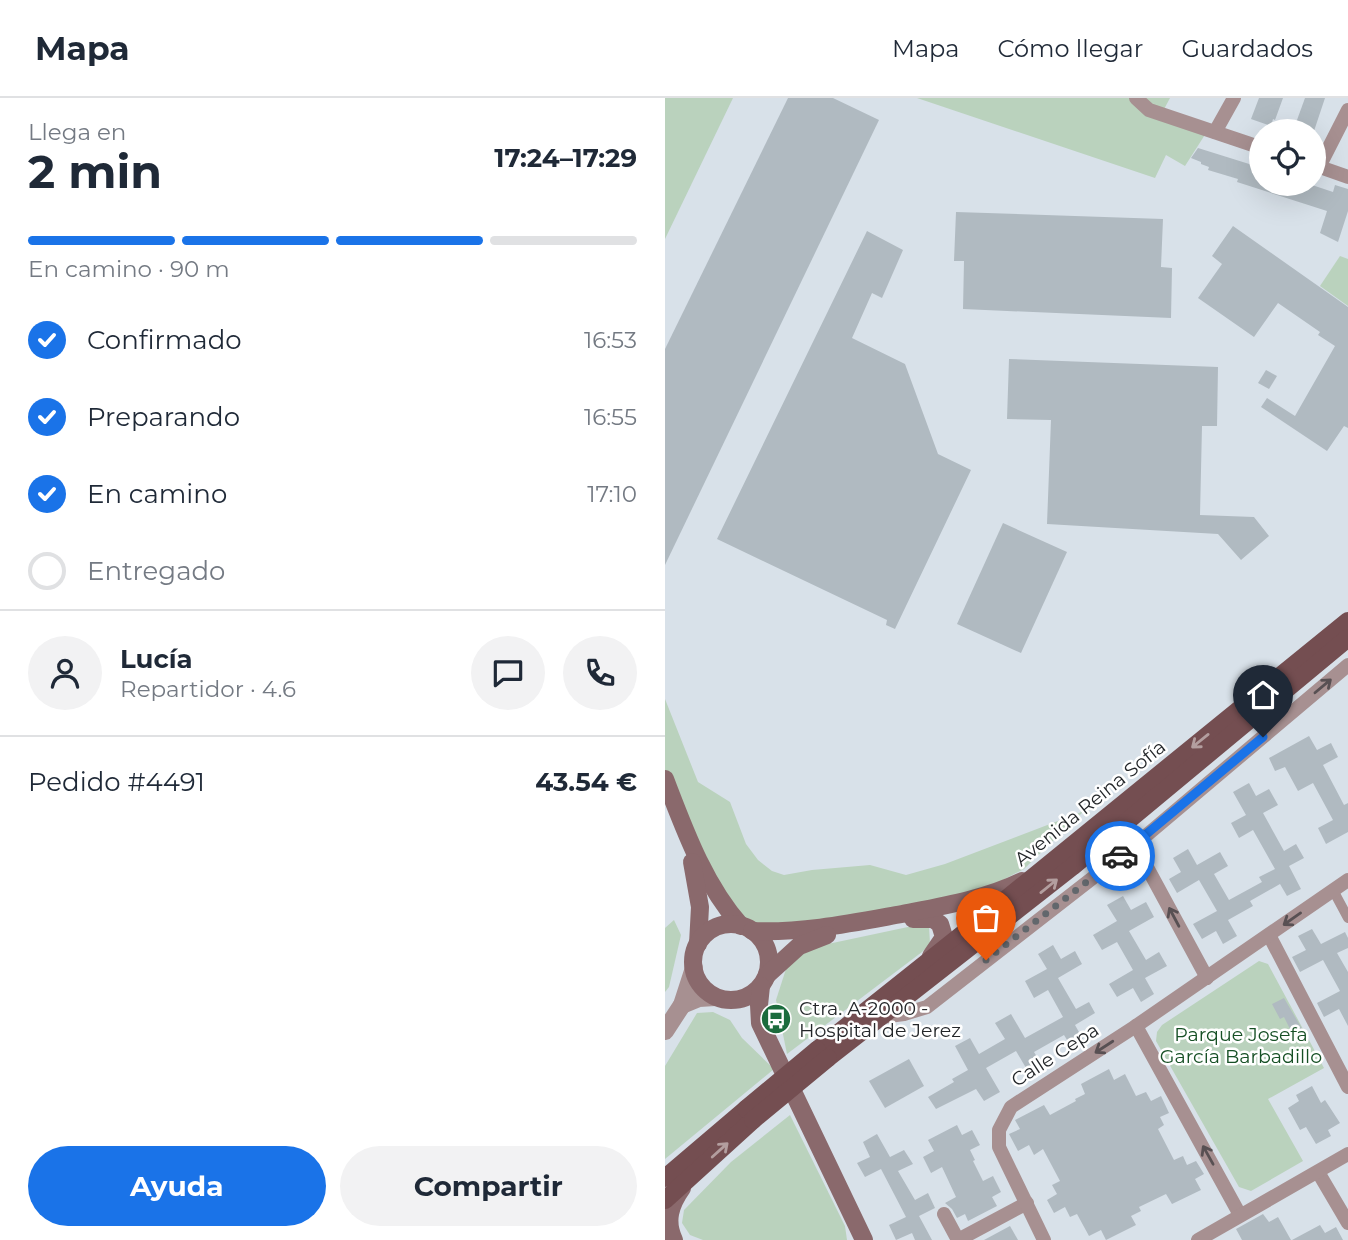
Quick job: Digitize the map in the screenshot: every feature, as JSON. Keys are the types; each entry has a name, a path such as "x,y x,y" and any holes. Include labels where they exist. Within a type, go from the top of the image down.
{"main road":[{"name":"Avenida Reina Sofía","path":"665,1178 750,1115 919,970 1348,621"},
{"name":"Avenida Reina Sofía","path":"822,1054 879,1017 1046,888 1348,638"},
{"path":"665,779 690,845 700,907 694,968 697,980 705,990 745,1010 760,1023"},
{"path":"690,845 709,881 747,928 761,939 767,950 769,962 759,1004 760,1023 860,1236"},
{"path":"698,944 706,934 729,925 780,932 818,930 1000,891 1032,877"},
{"path":"722,999 740,999 752,994 799,946 820,937 923,918 933,919 940,924 944,937 940,946 919,970"},
{"name":"Avenida Reina Sofía","path":"665,1199 688,1180 750,1115"},
{"path":"674,1240 667,1229 667,1214 669,1206 688,1180"}],"street":[{"path":"1136,98 1149,110 1249,144"},
{"path":"1215,132 1234,98"},
{"path":"1326,148 1348,110"},
{"path":"1326,169 1348,177"},
{"path":"879,1017 904,1014 927,1007 1135,845 1348,665"},
{"path":"1135,845 1207,978"},
{"name":"Calle Cepa","path":"1044,1240 999,1147 999,1130 1011,1107 1136,1026 1348,880"},
{"path":"1333,891 1348,918"},
{"path":"1269,934 1348,1087"},
{"path":"665,1031 682,1004 694,968"},
{"path":"682,1004 699,998 722,999"},
{"path":"1136,1026 1240,1215"},
{"path":"1198,1240 1348,1154"},
{"path":"1318,1172 1348,1223"},
{"path":"944,1214 958,1240 1027,1203"}],"green space":[{"path":"665,98 733,98 665,239"},
{"path":"917,98 1170,98 1162,113 1208,130 1185,166 1166,155 1155,178"},
{"path":"1340,256 1348,259 1348,306 1320,286"},
{"path":"665,699 698,782 730,802 746,844 758,860 772,871 784,875 870,865 906,875 945,864 1084,811 1024,869 972,896 784,928 752,922 726,910 665,782"},
{"path":"674,920 681,935 669,987 665,992 665,928"},
{"path":"922,924 929,926 930,944 922,952 787,1054 776,1000 786,969 809,948"},
{"name":"Parque Josefa García Barbadillo","path":"1259,961 1268,964 1324,1068 1268,1099 1303,1161 1251,1191 1239,1187 1156,1041 1157,1032 1162,1025"},
{"path":"713,1012 730,1020 742,1038 774,1069 665,1159 665,1066 697,1013"},
{"path":"790,1115 845,1226 847,1240 703,1240 690,1235 682,1223 684,1210 731,1162"}],"building":[{"path":"788,98 833,98 879,120 665,565 665,349"},
{"path":"1259,98 1283,98 1275,119 1251,119"},
{"path":"1305,98 1325,98 1318,119 1297,119"},
{"path":"1198,148 1249,164 1249,186 1237,182 1238,179 1208,170 1209,167 1191,158"},
{"path":"1335,185 1348,189 1348,211 1338,242 1320,233 1327,211 1280,196 1326,196 1326,190 1333,192"},
{"path":"956,212 1163,219 1161,267 1172,268 1171,318 963,309 964,261 954,261"},
{"path":"1233,226 1348,307 1348,428 1344,426 1327,451 1261,407 1267,398 1295,416 1335,346 1318,335 1320,332 1278,303 1254,337 1198,298 1222,264 1212,256"},
{"path":"867,231 903,250 882,298 872,293 852,338 905,364 938,454 971,470 895,629 886,625 887,620 717,539"},
{"path":"1009,359 1218,367 1217,426 1202,426 1200,515 1254,517 1269,536 1241,560 1218,534 1047,524 1051,420 1007,419"},
{"path":"1266,370 1277,376 1269,389 1258,383"},
{"path":"1003,523 1067,552 1021,653 957,624"},
{"path":"1309,736 1317,750 1331,743 1338,757 1323,765 1344,805 1348,803 1348,832 1326,844 1318,828 1333,820 1313,783 1298,791 1285,767 1275,771 1269,758"},
{"path":"1249,783 1256,796 1269,789 1278,805 1263,813 1284,851 1296,844 1304,858 1289,866 1301,889 1287,896 1280,884 1250,901 1253,906 1228,920 1237,936 1223,944 1216,931 1202,939 1193,924 1217,911 1199,880 1177,893 1169,879 1181,872 1173,858 1188,849 1197,865 1220,852 1228,866 1214,874 1229,900 1262,882 1259,877 1275,869 1253,830 1239,838 1231,823 1246,815 1233,792"},
{"path":"1123,896 1131,910 1146,902 1154,917 1129,931 1146,960 1159,952 1167,966 1145,978 1154,994 1141,1002 1133,988 1117,997 1109,984 1133,970 1117,942 1102,950 1093,935 1117,921 1107,905"},
{"path":"1312,929 1321,944 1345,932 1348,938 1348,948 1337,953 1348,972 1348,1026 1339,1009 1324,1017 1317,1003 1340,991 1323,960 1300,972 1292,957 1306,950 1298,936"},
{"path":"1053,945 1061,959 1075,951 1082,964 1058,978 1076,1009 1089,1002 1095,1013 1075,1025 1084,1041 1072,1048 1064,1035 1034,1052 1042,1065 1029,1073 1016,1051 986,1068 1000,1092 984,1101 976,1089 936,1109 928,1097 954,1082 952,1079 968,1070 955,1046 970,1038 979,1054 1005,1039 995,1023 1011,1014 1025,1038 1063,1017 1048,990 1034,998 1025,981 1047,969 1038,954"},
{"path":"1284,998 1305,1034 1295,1039 1284,1017 1280,1019 1272,1004"},
{"path":"909,1059 924,1086 885,1108 869,1081"},
{"path":"1109,1069 1114,1080 1125,1074 1136,1096 1146,1092 1151,1101 1161,1096 1169,1113 1160,1117 1164,1125 1158,1129 1174,1160 1183,1156 1187,1165 1196,1161 1204,1174 1195,1179 1201,1190 1172,1204 1166,1194 1139,1207 1141,1211 1131,1216 1136,1225 1106,1240 1101,1230 1089,1236 1077,1214 1070,1217 1065,1207 1054,1213 1047,1200 1057,1194 1052,1185 1060,1181 1043,1149 1034,1155 1029,1145 1018,1151 1009,1134 1020,1129 1015,1120 1044,1105 1050,1115 1076,1101 1075,1099 1085,1094 1081,1084"},
{"path":"1312,1086 1321,1103 1325,1100 1340,1123 1328,1130 1331,1136 1316,1144 1306,1127 1300,1130 1288,1108 1299,1101 1296,1095"},
{"path":"957,1125 962,1135 972,1130 980,1145 970,1150 975,1160 973,1161 983,1181 993,1176 1001,1192 992,1197 997,1206 968,1221 965,1214 957,1218 945,1203 956,1197 942,1167 931,1173 923,1157 934,1151 928,1140"},
{"path":"877,1134 890,1157 904,1150 913,1164 898,1171 915,1200 928,1193 935,1208 919,1216 932,1240 915,1240 912,1233 896,1240 889,1225 906,1217 881,1169 865,1177 857,1163 870,1157 863,1142"},
{"path":"1263,1214 1269,1222 1278,1217 1291,1240 1242,1240 1236,1229"},
{"path":"1320,1225 1325,1233 1336,1227 1343,1240 1292,1240"},
{"path":"1010,1226 1018,1240 984,1240"}],"way so far":[{"path":"986,960 1120,856"}],"place":[{"name":"Ctra. A-2000 - Hospital de Jerez","path":"776,1019"}],"route":[{"path":"1120,856 1263,737"}]}
